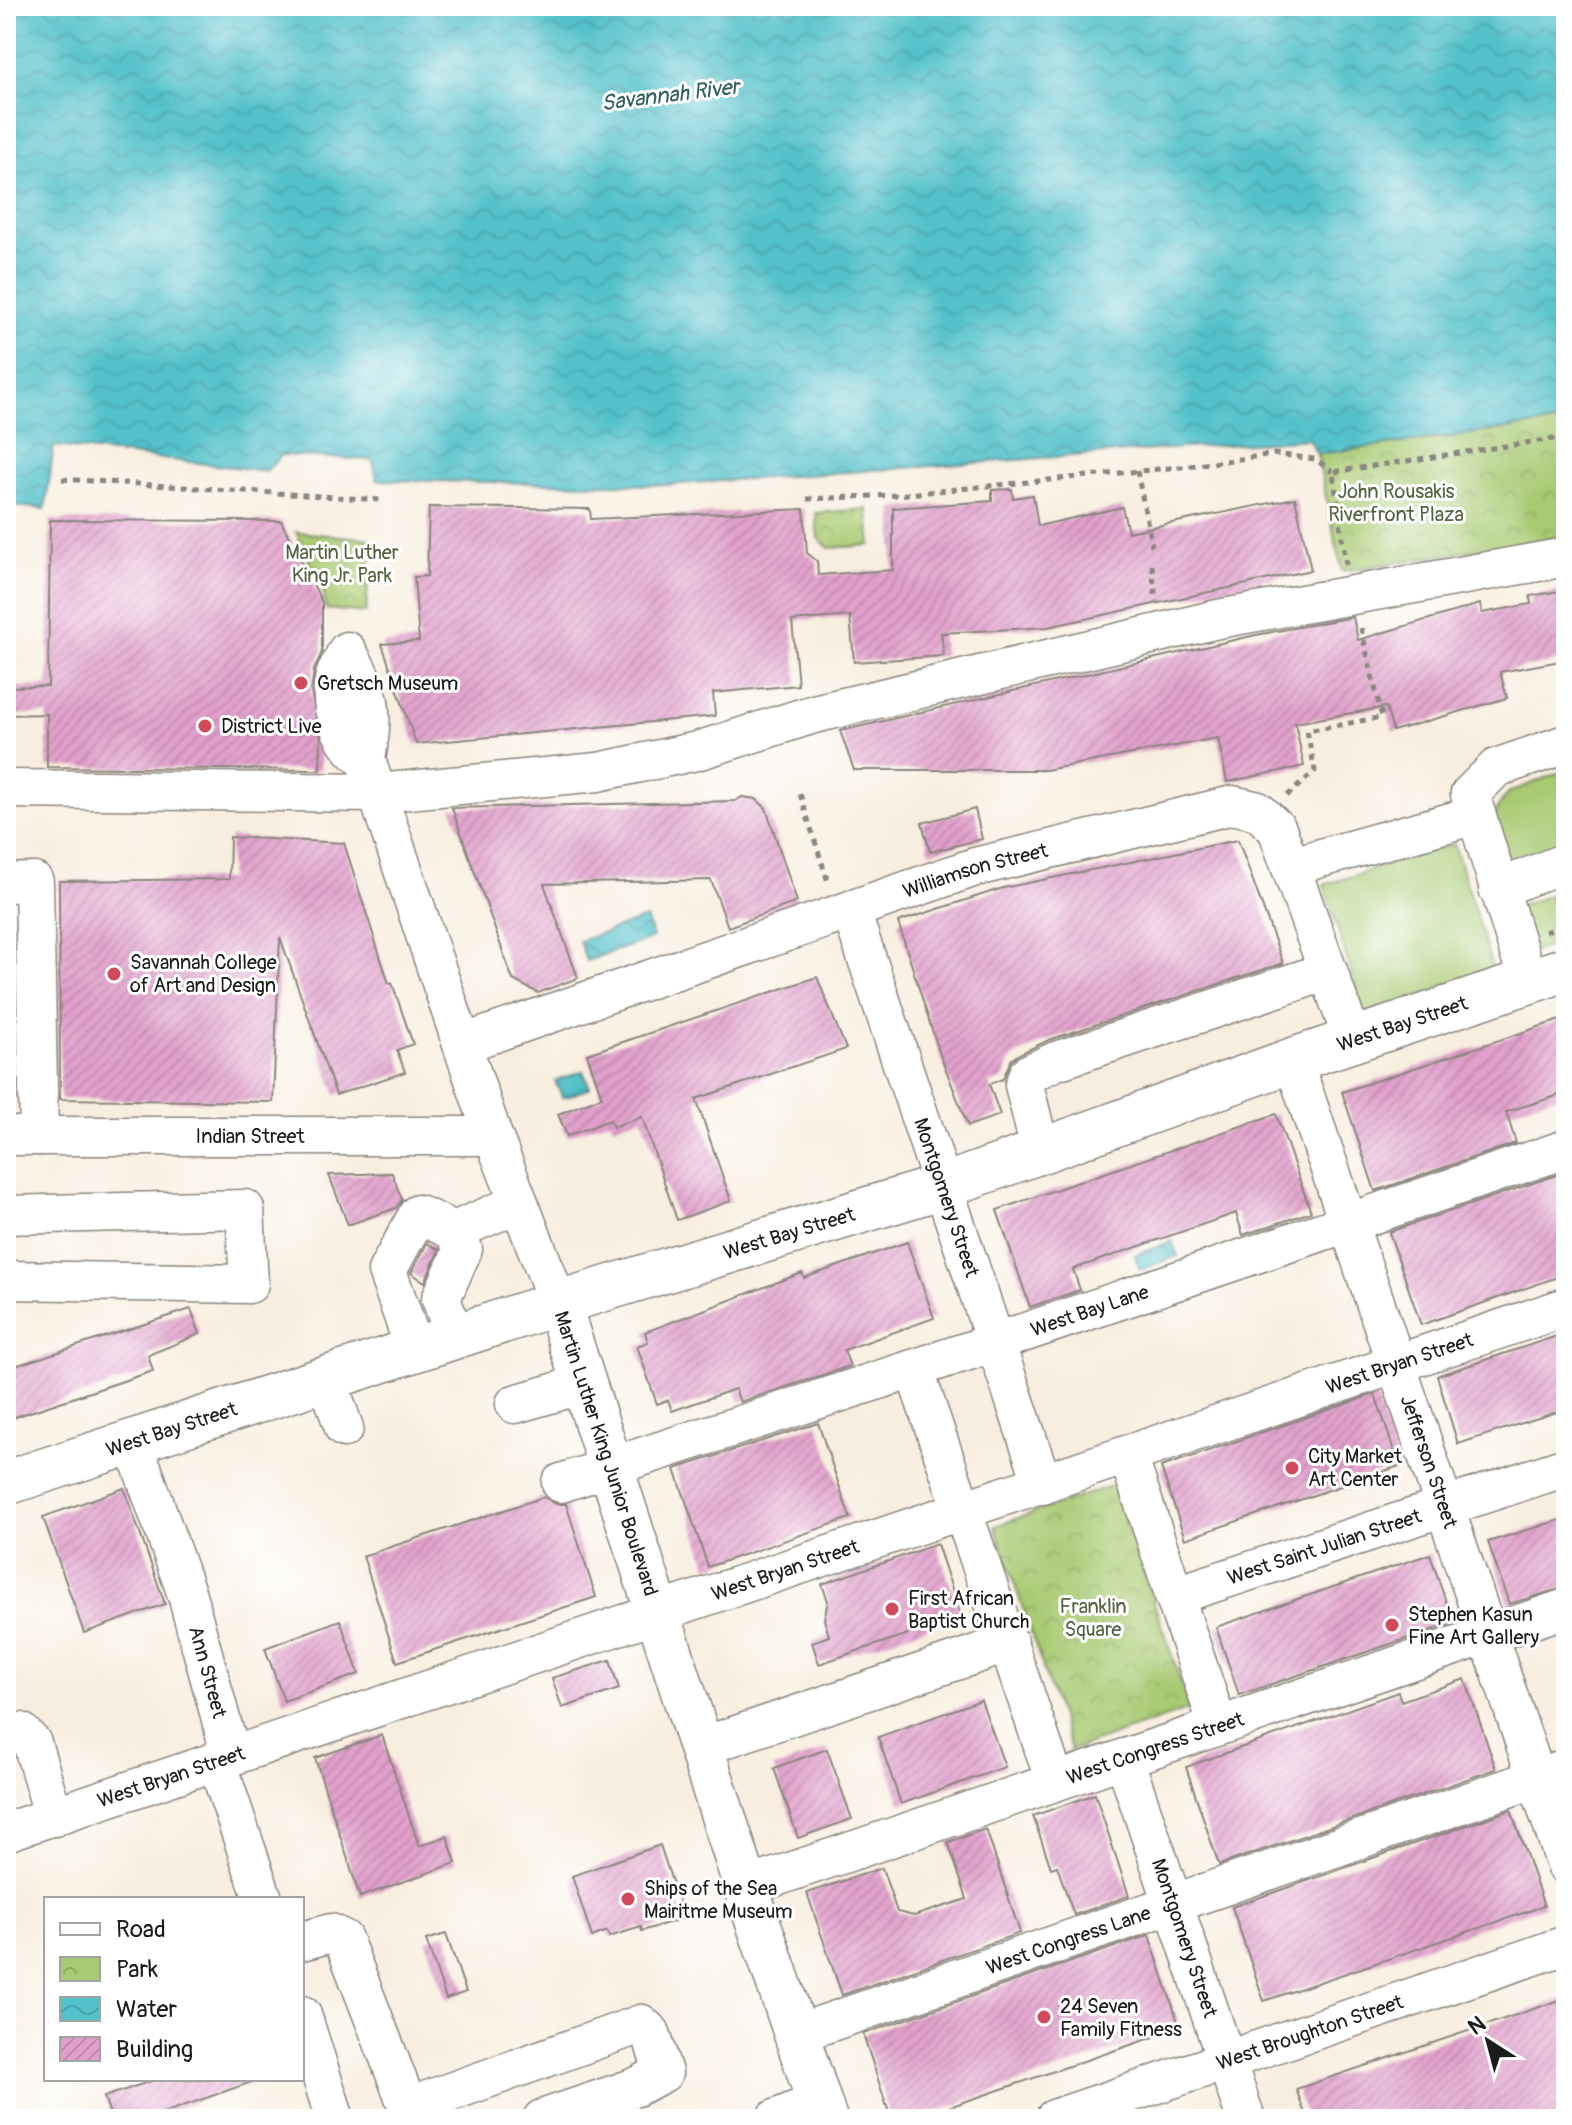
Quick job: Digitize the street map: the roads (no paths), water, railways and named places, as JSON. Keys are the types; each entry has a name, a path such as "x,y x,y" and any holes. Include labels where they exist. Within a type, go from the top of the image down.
{"main road":[{"name":"West Bay Street","path":"6,1483 558,1303 944,1186 1293,1060 1547,975"},
{"name":"Martin Luther King Junior Boulevard","path":"558,1303 746,1887 822,2110"}],"street":[{"path":"6,789 287,792 372,776 598,772 697,751 814,714 1218,619 1566,557"},
{"path":"1547,975 1498,889 1470,794 1488,773 1566,744"},
{"name":"Martin Luther King Junior Boulevard","path":"372,776 493,1136 558,1303"},
{"name":"Williamson Street","path":"462,1044 841,900 1233,805 1258,811 1277,829 1292,866"},
{"path":"1353,1041 1292,866 1476,815"},
{"path":"1498,889 1566,862"},
{"path":"6,883 34,882 22,1042 23,1136"},
{"name":"Montgomery Street","path":"841,900 944,1186 1043,1485"},
{"path":"1040,1149 1024,1085 1028,1074 1056,1061 1328,971"},
{"name":"Jefferson Street","path":"1293,1060 1488,1634 1551,1773 1566,1865"},
{"name":"Indian Street","path":"23,1136 493,1136"},
{"name":"West Bay Lane","path":"561,1483 996,1342 1350,1222 1398,1214 1566,1149"},
{"path":"454,1231 519,1203"},
{"path":"6,1215 245,1209 249,1284 6,1280"},
{"path":"418,1214 454,1231 463,1249 441,1299 435,1343 387,1271 418,1214"},
{"name":"West Bryan Street","path":"6,1832 1566,1307"},
{"path":"914,1369 1055,1781"},
{"path":"327,1379 344,1428"},
{"path":"515,1404 584,1384"},
{"name":"Ann Street","path":"133,1442 187,1595 225,1723 228,1745 217,1763"},
{"path":"1128,1456 1218,1726"},
{"name":"West Saint Julian Street","path":"1174,1596 1566,1467"},
{"name":"West Congress Street","path":"746,1887 1566,1608"},
{"path":"701,1747 1009,1643"},
{"path":"6,1735 21,1732 32,1743 54,1817"},
{"name":"Montgomery Street","path":"1124,1758 1246,2119"},
{"path":"217,1763 262,1897"},
{"name":"West Congress Lane","path":"796,2034 1551,1773"},
{"path":"304,1940 331,1933 343,1939 410,2113 641,2024 651,2033 663,2073 628,2105 542,2119"},
{"name":"West Broughton Street","path":"1054,2119 1566,1945"},
{"path":"304,2021 335,2119"},
{"path":"775,2119 822,2110"}],"water":[{"name":"Savannah River","path":"6,6 1566,6 1566,421 1317,454 1308,439 665,485 377,480 373,460 282,455 266,471 54,446 45,509 6,505"},
{"path":"646,918 653,938 586,961 579,941"},
{"path":"583,1071 590,1088 563,1098 555,1081"},
{"path":"1172,1241 1178,1256 1140,1270 1135,1255"}],"place":[{"name":"Gretsch Museum","path":"301,683"},
{"name":"District Live","path":"205,726"},
{"name":"Savannah College of Art and Design","path":"114,974"},
{"name":"City Market Art Center","path":"1292,1468"},
{"name":"First African Baptist Church","path":"892,1609"},
{"name":"Stephen Kasun Fine Art Gallery","path":"1392,1625"},
{"name":"Ships of the Sea Mairitme Museum","path":"628,1899"},
{"name":"24 Seven Family Fitness","path":"1044,2017"}],"park label":[{"name":"John Rousakis Riverfront Plaza","path":"1396,502"},
{"name":"Martin Luther King Jr. Park","path":"342,564"},
{"name":"Franklin Square","path":"1093,1618"}]}
